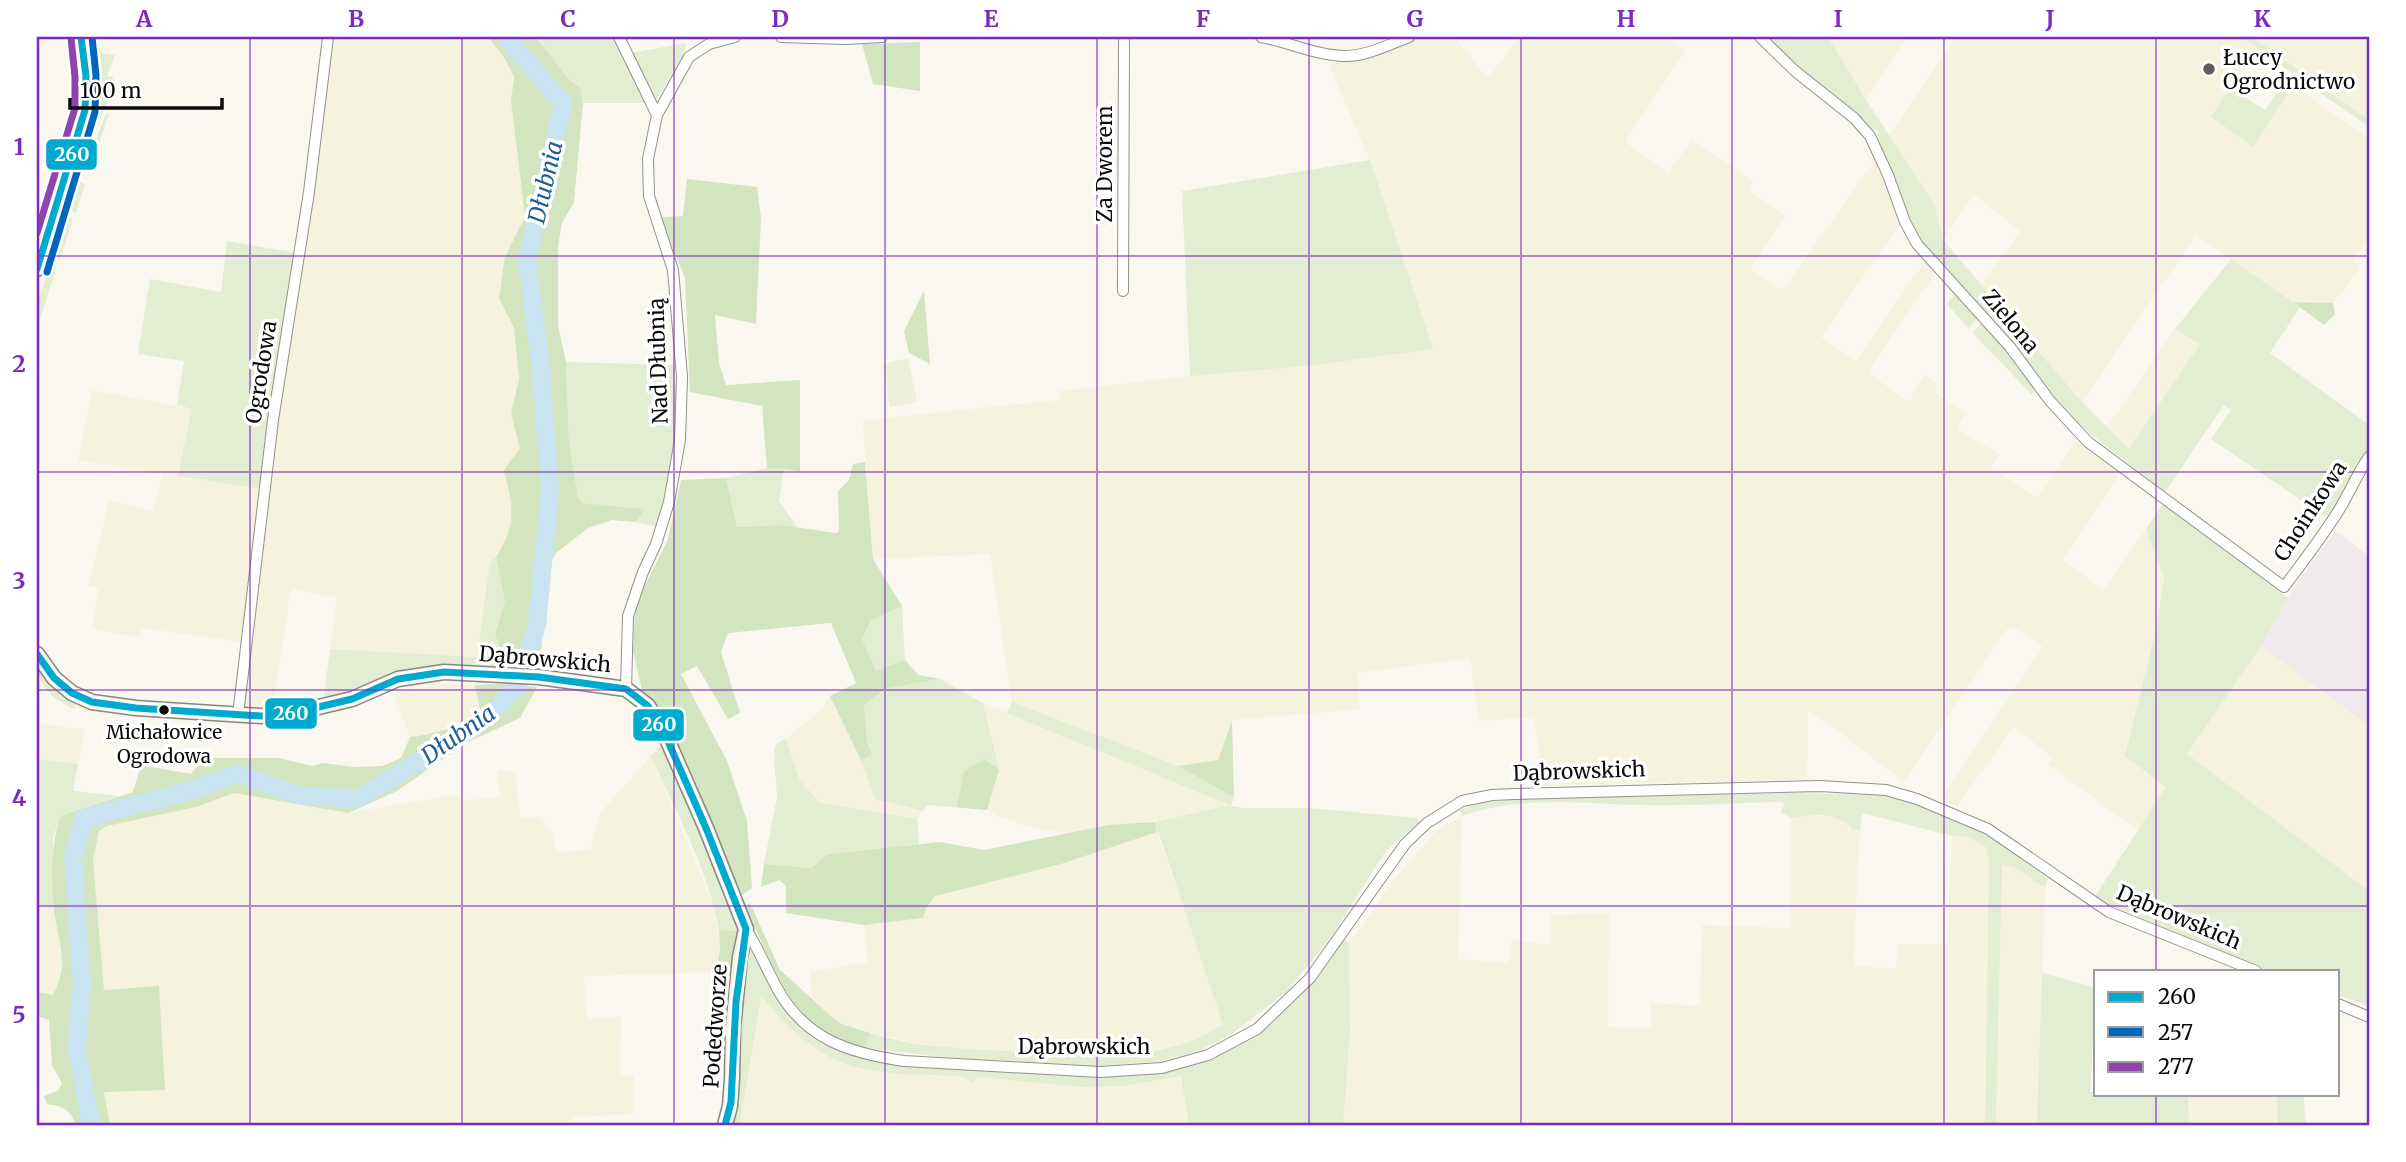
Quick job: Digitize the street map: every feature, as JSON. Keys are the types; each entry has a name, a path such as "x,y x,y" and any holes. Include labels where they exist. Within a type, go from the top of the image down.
{"street":[{"path":"38,262 85,110 86,76 81,37"},
{"name":"Ogrodowa","path":"238,715 271,433 309,192 328,37"},
{"path":"619,37 657,115"},
{"name":"Nad Dłubnią","path":"626,689 628,616 669,502 680,440 682,376 673,270 649,196 648,159 657,115 689,57 709,44 735,37"},
{"path":"781,37 882,37"},
{"name":"Za Dworem","path":"1123,291 1124,37"},
{"path":"1261,37 1297,42 1323,54 1348,56 1380,49 1409,37"},
{"name":"Zielona","path":"1760,37 1795,71 1852,116 1870,136 1905,222 1917,244 2010,347 2070,424 2088,442 2284,587"},
{"name":"Choinkowa","path":"2284,587 2321,539 2369,457"},
{"name":"Dąbrowskich","path":"37,654 54,678 72,693 92,702 238,715 277,717 307,711 352,699 398,679 444,672 539,677 626,689 648,706 667,738 728,879 746,929 759,949 777,988 800,1021 823,1038 848,1049 904,1061 1100,1072 1162,1068 1208,1055 1257,1029 1310,978 1405,844 1427,823 1462,801 1492,795 1820,786 1886,790 1972,821 2012,844 2109,912 2254,970"},
{"name":"Podedworze","path":"725,1125 730,1106 733,1028 740,957 746,929"},
{"path":"2340,1005 2369,1017"}],"shaded area":[{"path":"325,37 488,37 504,57 514,77 511,101 525,217 505,257 499,298 514,328 519,379 511,413 521,448 504,470 513,510 510,535 490,562 477,657 330,649 337,598 291,588 273,707 244,709 243,642 141,628 140,638 92,628 100,586 88,587 109,501 154,511 162,474 78,460 92,390 192,409 297,253"},
{"path":"1420,37 1455,37 1488,79 1518,37 1664,37 1685,51 1625,142 1668,173 1692,140 1753,182 1749,191 1786,216 1750,269 1783,290 1876,159 1899,225 1821,337 1856,361 1925,261 1937,271 1868,372 1908,402 1925,375 1938,384 1934,392 1966,413 1956,428 2000,455 1990,468 2038,498 2076,441 2120,473 2062,560 2104,590 2146,529 2164,578 2157,625 2125,756 2166,787 2138,831 2048,764 2053,758 2014,726 1957,806 1940,801 2043,647 2010,625 1904,782 1827,722 1808,712 1807,780 1544,785 1534,717 1479,721 1470,658 1357,673 1360,709 1232,720 1218,760 1178,766 1012,702 990,554 873,559 863,422 1060,400 1059,391 1250,369 1315,365 1432,349 1370,160 1329,65"},
{"path":"1828,37 1908,37 1866,100"},
{"path":"1956,37 2241,37 2256,48 2211,118 2253,147 2293,85 2369,139 2369,241 2353,259 2359,270 2333,303 2293,302 2196,235 2082,402 1981,284 2021,232 1974,194 1943,240 1934,204 1889,136"},
{"path":"2252,37 2369,37 2369,120"},
{"path":"2175,329 2200,344 2129,449 2107,427"},
{"path":"2335,531 2369,556 2369,726 2261,646 2295,586"},
{"path":"2261,646 2369,726 2369,891 2187,754"},
{"path":"435,684 475,685 480,710 475,717 428,735 410,737 394,693"},
{"path":"830,696 861,760 875,799 923,811 917,819 821,803 800,781 786,739 822,709"},
{"path":"983,703 1231,805 1155,822 1109,825 1074,833 1036,829 1003,818 987,810 999,770"},
{"path":"37,723 85,730 78,764 37,759"},
{"path":"651,756 715,910 720,950 716,972 584,976 587,1019 621,1017 620,1075 634,1076 633,1114 570,1117 569,1125 110,1125 104,1092 159,986 104,990 93,860 99,831 107,826 196,807 234,793 348,813 456,795 462,800 500,798 497,771 515,771 520,818 540,817 552,832 556,852 590,850 601,812"},
{"path":"1804,814 1847,821 1853,830 1860,830 1853,966 1896,969 1898,944 1947,944 1952,836 1969,837 1987,847 1989,861 1985,1125 1343,1124 1350,1030 1349,944 1398,875 1436,831 1462,816 1458,959 1509,963 1512,940 1550,945 1551,915 1609,914 1608,1027 1651,1028 1651,1003 1700,1006 1702,925 1790,928 1791,818"},
{"path":"1157,832 1224,1024 1211,1033 1169,1048 1118,1056 948,1048 882,1036 839,1023 812,997 810,972 868,962 864,925 923,918 926,908 935,896 1061,864"},
{"path":"2002,863 2016,868 2045,888 2037,1125 1996,1125"},
{"path":"37,906 54,908 63,952 53,995 37,992"},
{"path":"760,996 814,1048 893,1072 960,1076 972,1082 979,1077 1080,1087 1125,1086 1181,1076 1189,1125 740,1123"},
{"path":"2188,1096 2277,1096 2278,1125 2189,1125"}],"green space":[{"path":"488,37 536,37 567,78 580,88 583,103 574,202 562,223 558,246 558,325 566,362 569,443 578,497 583,503 644,509 636,522 612,520 588,528 556,553 547,568 540,667 507,666 495,634 505,602 496,557 508,534 512,515 504,470 520,448 511,413 519,379 514,328 499,298 505,257 525,217 511,101 514,77 504,57"},
{"path":"536,37 614,37 646,103 583,103 579,88 567,79"},
{"path":"1766,37 1828,37 1934,204 1943,240 2082,402 2129,449 2200,344 2175,329 2231,259 2300,307 2270,353 2369,425 2369,449 2356,466 2340,499 2326,517 2211,439 2231,410 2224,405 2165,492 2073,420 2013,346 1919,240 1875,139 1878,134 1875,129 1869,132"},
{"path":"2241,37 2252,37 2369,120 2369,127"},
{"path":"920,42 920,91 873,84 862,44"},
{"path":"686,43 683,56 655,102 631,53"},
{"path":"101,50 102,53 115,55 107,76 113,77 88,151 83,156 95,105 93,51"},
{"path":"2286,79 2293,85 2253,147 2211,117 2230,88 2265,110"},
{"path":"106,114 109,114 91,168 83,170 82,165 90,154"},
{"path":"1370,160 1433,349 1315,365 1190,376 1182,191"},
{"path":"687,179 757,187 761,218 756,324 715,315 719,363 726,385 800,380 800,471 767,468 762,406 690,392 685,278 660,217 683,216"},
{"path":"74,180 85,184 76,213 66,208"},
{"path":"64,216 73,219 60,260 51,257"},
{"path":"227,241 297,253 262,489 178,476 192,409 177,405 184,361 138,354 150,279 221,292"},
{"path":"50,265 57,266 37,328 37,305"},
{"path":"924,291 930,364 909,353 904,331"},
{"path":"1957,292 1978,316 1969,329 1947,304"},
{"path":"2293,302 2333,303 2335,314 2324,325"},
{"path":"1983,320 2036,388 2032,395 1973,333"},
{"path":"908,358 917,402 890,407 882,364"},
{"path":"566,362 673,365 677,401 676,431 658,527 636,522 643,509 583,503 578,497 569,443"},
{"path":"865,462 873,559 902,606 870,621 862,639 876,671 905,660 918,675 940,679 884,689 864,706 867,741 872,755 861,760 830,696 856,683 831,623 728,633 721,652 740,713 728,719 697,666 681,674 727,761 747,821 752,888 742,895 669,729 642,691 633,651 635,606 668,539 681,480 726,478 737,527 780,525 836,533 839,531 838,491 849,480 853,464"},
{"path":"767,468 784,470 779,501 798,528 780,525 737,527 726,478"},
{"path":"2164,502 2288,598 2261,646 2187,754 2369,891 2369,1006 2340,996 2340,970 2267,970 2094,898 2166,787 2125,756 2157,625 2164,578 2146,529"},
{"path":"496,557 505,602 495,634 507,666 503,669 446,667 410,670 324,698 330,649 477,657 490,562"},
{"path":"902,606 905,660 876,671 862,639 870,621"},
{"path":"37,664 62,694 77,705 74,709 48,692 40,679"},
{"path":"940,679 983,703 999,770 987,810 927,805 923,811 875,799 861,760 872,755 867,741 864,706 884,689"},
{"path":"475,685 537,687 520,718 466,743 397,791 348,813 234,793 196,807 107,826 99,831 93,860 104,990 159,986 165,1090 104,1092 110,1125 75,1125 65,1109 47,1104 44,1096 59,1090 62,1083 52,1065 49,1020 37,1016 37,992 53,995 61,973 52,874 53,850 60,816 133,792 141,765 191,774 203,758 278,758 313,766 322,763 354,767 382,766 401,758 410,737 448,729 475,716 480,710"},
{"path":"1012,702 1178,766 1234,797 1231,806 1309,808 1417,818 1419,822 1385,852 1331,937 1286,992 1232,1034 1200,1050 1157,1062 1097,1066 952,1058 865,1048 870,1033 956,1048 1063,1055 1119,1055 1174,1047 1223,1024 1155,822 1230,805 1007,713"},
{"path":"1232,720 1234,797 1178,766 1218,760"},
{"path":"786,739 800,781 821,803 917,819 919,844 828,854 811,868 764,864 777,797 774,754 776,744"},
{"path":"662,743 729,897 737,931 719,930 708,886 651,756"},
{"path":"37,759 78,764 73,791 120,796 60,816 53,838 54,908 37,906"},
{"path":"984,759 999,770 987,810 957,807 964,772"},
{"path":"1791,793 1890,795 1956,819 1999,842 2048,879 2045,888 2016,868 2002,864 1996,1125 1985,1125 1989,861 1986,847 1969,837 1952,836 1862,813 1860,830 1853,830 1841,820 1825,815 1791,818 1781,812 1785,803 1779,802 1661,805 1528,803 1483,809 1462,816 1460,810 1477,803 1520,799"},
{"path":"1155,822 1157,832 1061,864 935,896 926,908 923,918 864,925 786,913 786,886 779,880 761,887 764,864 811,868 828,854 940,842 984,850 1109,825"},
{"path":"750,903 780,970 839,1023 870,1033 865,1048 821,1029 792,1000 746,906"},
{"path":"719,930 737,931 733,969 726,990 729,1006 727,1056 723,1056 723,1013 709,1012 720,950"},
{"path":"1345,939 1349,944 1350,1030 1343,1125 1189,1125 1181,1076 1125,1086 1080,1087 979,1077 972,1082 960,1076 869,1070 842,1062 816,1048 792,1029 761,997 740,1123 734,1123 741,1004 750,951 756,955 775,995 799,1025 820,1043 847,1054 902,1065 1150,1074 1238,1044 1265,1030 1308,988"},
{"path":"2042,973 2094,987 2090,1092 2094,1092 2094,1096 2188,1096 2189,1125 2037,1125"},
{"path":"2277,1096 2304,1096 2305,1125 2278,1125"}],"waterway":[{"name":"Dłubnia","path":"91,1125 77,1048 82,983 73,857 84,818 186,792 237,774 298,795 358,799 482,722 517,687 537,625 550,490 541,368 527,260 563,103 508,37"}],"transit line":[{"name":"260","path":"37,269 85,110 86,76 81,37"},
{"name":"257","path":"47,272 95,112 96,75 92,37"},
{"name":"277","path":"37,233 75,108 71,38"},
{"name":"260","path":"37,654 54,678 72,693 92,702 136,708 277,717 352,699 398,679 444,672 539,677 626,689 648,706 667,739 746,929"},
{"name":"260","path":"725,1125 731,1102 736,1002 746,929"}],"place":[{"name":"Łuccy Ogrodnictwo","path":"2209,69"},
{"name":"Michałowice Ogrodowa","path":"164,710"}]}
